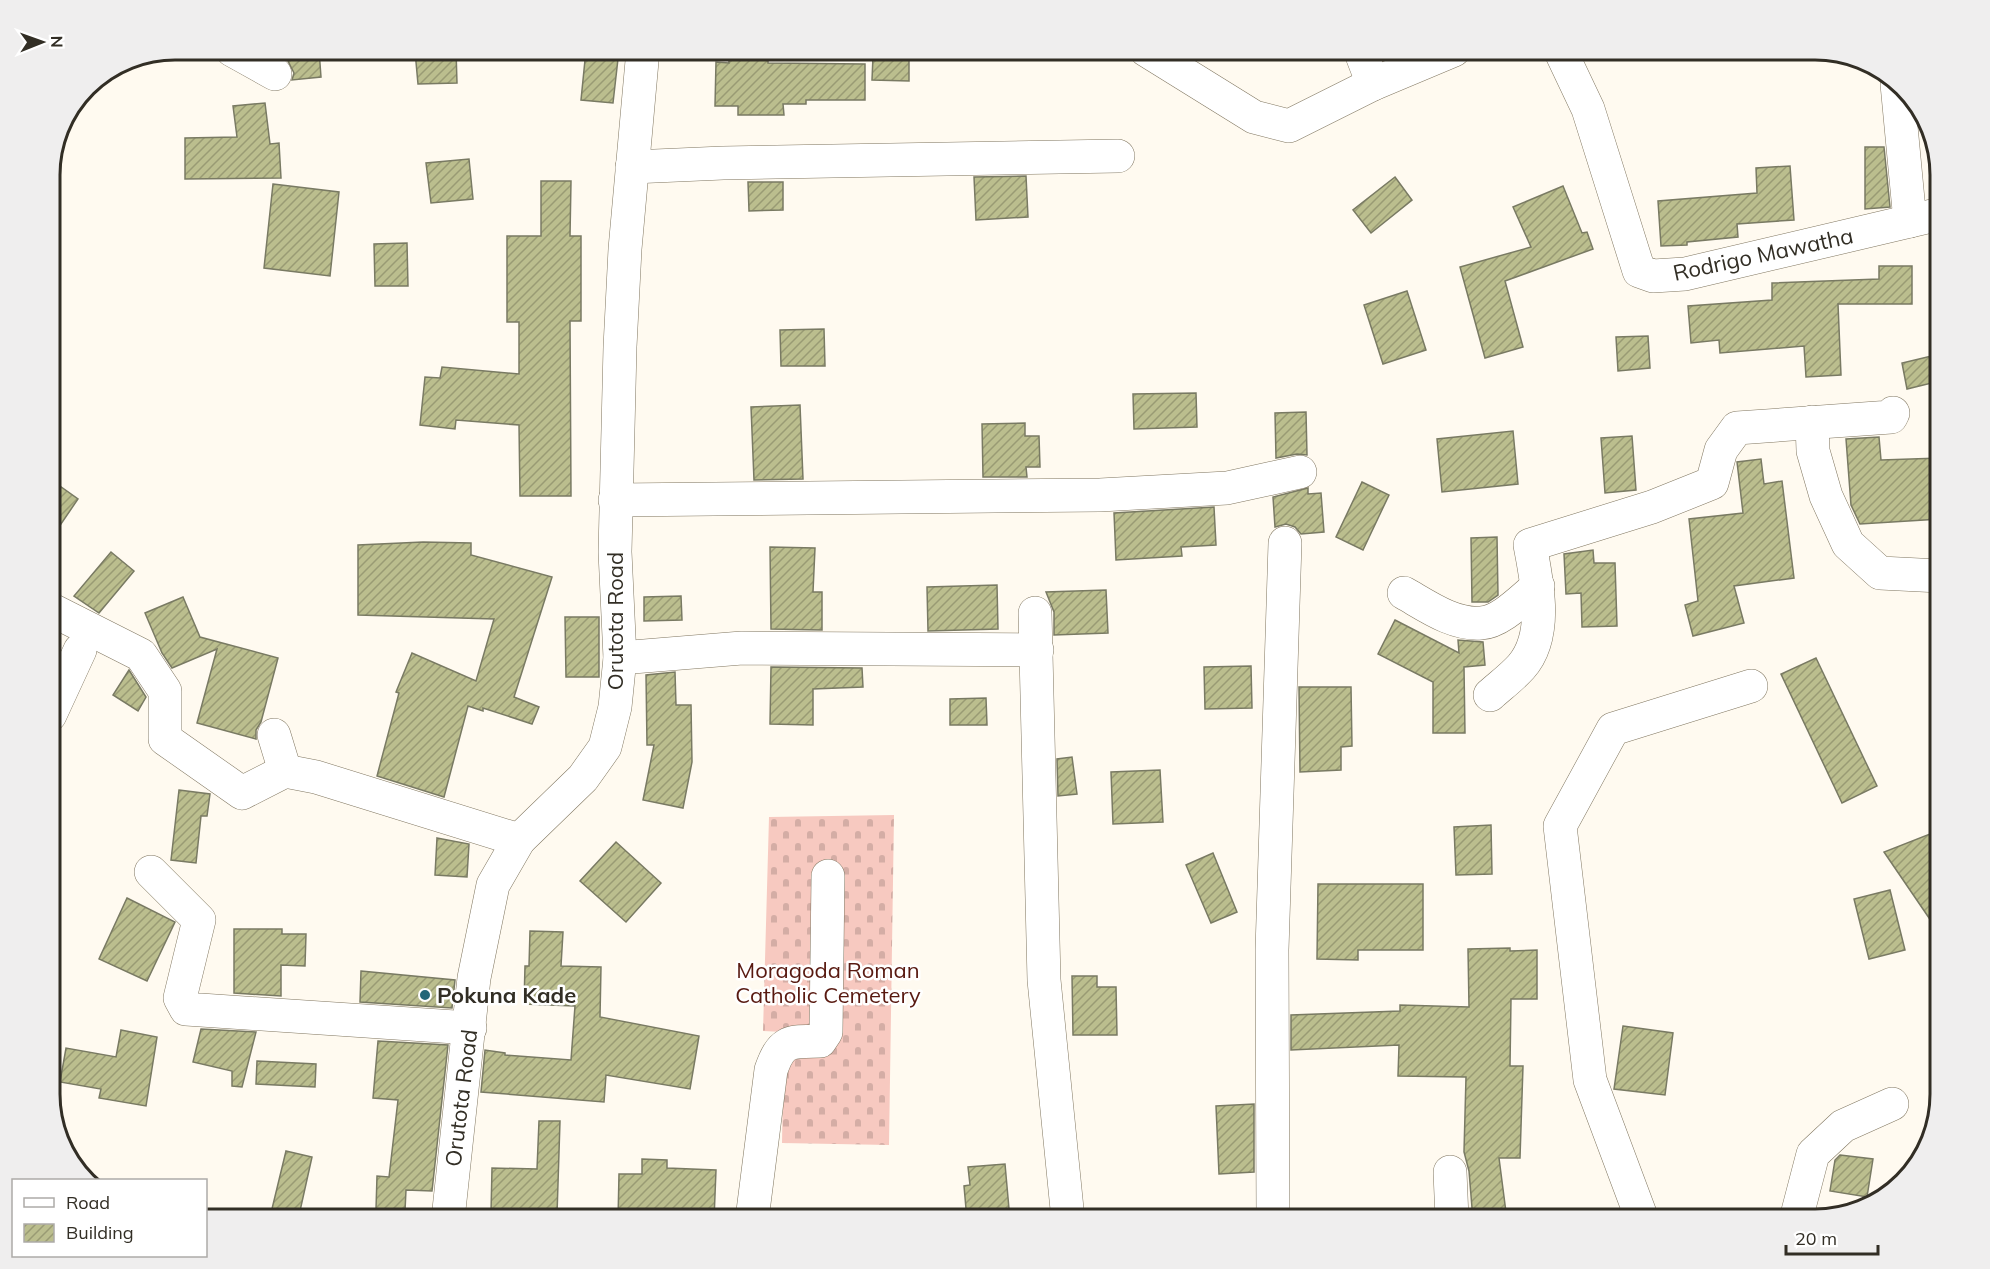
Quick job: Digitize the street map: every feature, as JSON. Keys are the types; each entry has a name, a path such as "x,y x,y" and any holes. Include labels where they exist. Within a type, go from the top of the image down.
{"street":[{"path":"250,60 274,74"},
{"name":"Orutota Road","path":"449,1209 474,978 493,885 519,840 583,778 605,747 615,707 620,658 615,500 623,271 642,60"},
{"path":"1162,60 1254,117 1289,126 1373,84 1430,60"},
{"path":"1364,60 1373,84"},
{"name":"Rodrigo Mawatha","path":"1565,60 1588,109 1639,271 1653,276 1685,274 1925,217"},
{"path":"1900,98 1925,217"},
{"path":"632,168 735,163 1118,156"},
{"path":"1490,695 1523,665 1539,629 1538,586 1530,545 1652,507 1712,483 1721,450 1737,428 1891,417 1893,413"},
{"path":"1812,422 1813,451 1826,496 1848,544 1880,573 1930,575"},
{"path":"615,500 1100,495 1227,488 1300,472"},
{"path":"1273,1209 1272,951 1285,543"},
{"path":"1404,592 1443,616 1481,624 1504,614 1538,586"},
{"path":"1035,613 1044,980 1067,1209"},
{"path":"60,614 141,655 165,692 165,739 242,793 285,771 316,777 519,840"},
{"path":"620,658 742,648 1037,650"},
{"path":"60,693 80,650"},
{"path":"1638,1209 1590,1080 1560,826 1613,729 1751,686"},
{"path":"274,735 285,771"},
{"path":"151,872 199,920 180,998 186,1009 470,1028"},
{"path":"753,1209 771,1070 778,1052 789,1042 820,1041 826,1032 828,876"},
{"path":"1799,1209 1813,1154 1843,1126 1892,1104"},
{"path":"1450,1172 1452,1209"}],"green space":[{"name":"Moragoda Roman Catholic Cemetery","path":"894,815 889,1145 782,1143 784,1032 763,1031 769,817"}],"building":[{"path":"320,60 321,77 292,80 294,73 288,61"},
{"path":"416,60 456,60 457,83 418,84"},
{"path":"585,60 618,60 613,103 581,100"},
{"path":"729,60 768,60 768,63 865,64 865,100 806,100 806,104 783,104 784,115 738,115 738,106 715,106 716,62 729,63"},
{"path":"873,60 909,60 909,81 872,80"},
{"path":"265,103 270,144 279,143 281,178 185,179 185,138 237,137 233,106"},
{"path":"1865,147 1884,147 1890,207 1865,209"},
{"path":"469,159 473,199 431,203 426,163"},
{"path":"1790,166 1794,220 1737,224 1738,237 1687,242 1687,245 1661,246 1658,201 1757,193 1756,168"},
{"path":"1026,176 1028,217 976,220 974,177"},
{"path":"1395,177 1412,200 1371,233 1353,210"},
{"path":"541,181 571,181 570,236 581,236 581,321 570,321 571,496 520,496 519,425 456,420 455,429 420,425 425,377 440,378 442,367 519,374 519,322 507,322 507,236 541,236"},
{"path":"748,182 783,182 783,210 749,211"},
{"path":"273,184 339,192 330,276 264,268"},
{"path":"1563,186 1582,233 1587,232 1593,249 1505,281 1523,347 1485,358 1460,267 1531,247 1513,207"},
{"path":"407,243 408,286 375,286 374,244"},
{"path":"1879,266 1912,266 1912,304 1838,304 1841,375 1806,377 1804,346 1720,353 1719,340 1691,343 1688,306 1772,300 1772,283 1879,279"},
{"path":"1407,291 1426,350 1383,364 1364,305"},
{"path":"824,329 825,366 781,366 780,330"},
{"path":"1648,336 1650,368 1618,371 1616,337"},
{"path":"1930,356 1930,383 1907,389 1902,363"},
{"path":"1196,393 1197,427 1134,429 1133,394"},
{"path":"800,405 803,479 754,480 751,407"},
{"path":"1306,412 1307,455 1297,454 1276,458 1275,413"},
{"path":"1025,423 1025,436 1039,436 1040,467 1026,467 1027,477 983,477 982,424"},
{"path":"1513,431 1518,484 1442,492 1437,439"},
{"path":"1632,436 1636,490 1605,493 1601,438"},
{"path":"1879,437 1881,460 1930,458 1930,520 1860,524 1851,505 1846,439"},
{"path":"1761,459 1764,484 1782,481 1794,578 1734,586 1744,623 1693,636 1685,605 1698,601 1689,519 1743,513 1737,462"},
{"path":"1362,482 1389,495 1363,550 1336,537"},
{"path":"60,486 78,499 60,525"},
{"path":"1308,488 1308,494 1321,493 1324,532 1301,534 1295,527 1286,524 1275,527 1273,497"},
{"path":"1214,507 1216,545 1181,547 1182,556 1116,560 1114,513"},
{"path":"1497,537 1498,595 1488,602 1472,602 1471,538"},
{"path":"423,542 471,543 471,555 552,577 514,697 539,707 532,724 483,708 483,711 468,706 444,797 377,776 399,693 396,692 412,653 476,681 494,619 358,615 358,545"},
{"path":"770,547 815,548 813,592 822,592 822,630 771,629"},
{"path":"1593,550 1594,563 1615,563 1617,626 1582,627 1581,593 1566,594 1564,554"},
{"path":"111,552 134,571 99,613 74,596"},
{"path":"997,585 998,629 928,631 927,587"},
{"path":"1106,590 1108,633 1054,635 1054,612 1046,592"},
{"path":"681,596 682,620 644,621 644,597"},
{"path":"183,597 200,637 278,658 261,722 256,730 256,739 197,723 217,649 172,668 162,653 145,613"},
{"path":"565,617 599,617 599,677 566,677"},
{"path":"1395,620 1459,653 1458,640 1483,642 1485,665 1464,667 1465,733 1433,733 1433,682 1378,654"},
{"path":"1816,658 1877,786 1842,803 1781,674"},
{"path":"1251,666 1252,708 1205,709 1204,667"},
{"path":"771,667 862,668 863,687 813,689 813,725 770,724"},
{"path":"129,670 146,697 138,711 113,695"},
{"path":"675,672 676,705 691,705 692,762 683,808 643,800 654,745 647,745 646,675"},
{"path":"1299,687 1351,687 1352,746 1341,747 1341,770 1300,772"},
{"path":"986,698 987,725 950,725 950,699"},
{"path":"1072,757 1077,794 1058,796 1057,759"},
{"path":"1160,770 1163,822 1113,824 1111,772"},
{"path":"179,790 210,794 207,816 201,816 196,863 171,860"},
{"path":"1491,825 1492,874 1456,875 1454,827"},
{"path":"1930,834 1930,919 1884,852"},
{"path":"437,838 469,844 467,877 435,875"},
{"path":"616,842 661,883 626,922 580,881"},
{"path":"1213,853 1237,912 1211,923 1186,865"},
{"path":"1318,884 1423,884 1423,950 1358,950 1358,960 1317,959"},
{"path":"1890,890 1905,950 1869,959 1854,899"},
{"path":"127,898 175,922 147,981 99,959"},
{"path":"234,929 282,929 282,934 306,934 305,966 281,965 281,996 234,993"},
{"path":"530,931 563,932 561,966 601,967 600,1017 699,1036 690,1089 606,1075 604,1102 481,1092 485,1050 505,1053 505,1055 571,1060 575,1006 524,1004 525,966 529,966"},
{"path":"1468,949 1537,950 1537,999 1511,999 1510,1066 1523,1066 1520,1158 1499,1158 1506,1209 1472,1209 1469,1171 1464,1152 1466,1077 1398,1076 1399,1045 1291,1050 1291,1015 1400,1011 1400,1005 1469,1007"},
{"name":"Pokuna Kade","path":"361,971 455,980 452,1008 360,1002"},
{"path":"1072,976 1097,976 1097,987 1116,987 1117,1035 1073,1035"},
{"path":"1623,1026 1673,1033 1665,1095 1614,1089"},
{"path":"201,1029 256,1032 242,1087 232,1086 232,1071 193,1062"},
{"path":"121,1030 157,1037 146,1106 99,1098 101,1089 60,1082 66,1048 116,1057"},
{"path":"378,1041 448,1045 432,1191 406,1190 405,1209 376,1209 377,1176 389,1177 398,1100 373,1098"},
{"path":"257,1061 316,1064 315,1087 256,1084"},
{"path":"1254,1104 1254,1172 1219,1174 1216,1106"},
{"path":"539,1121 560,1121 557,1209 491,1209 492,1168 537,1169"},
{"path":"286,1151 312,1157 300,1209 272,1209"},
{"path":"1840,1155 1873,1159 1867,1197 1830,1191 1835,1160"},
{"path":"642,1159 667,1160 667,1168 716,1170 714,1209 618,1209 619,1174 642,1174"},
{"path":"1005,1164 1009,1209 966,1209 964,1186 970,1185 968,1167"}],"place":[{"name":"Pokuna Kade","path":"425,995"}]}
